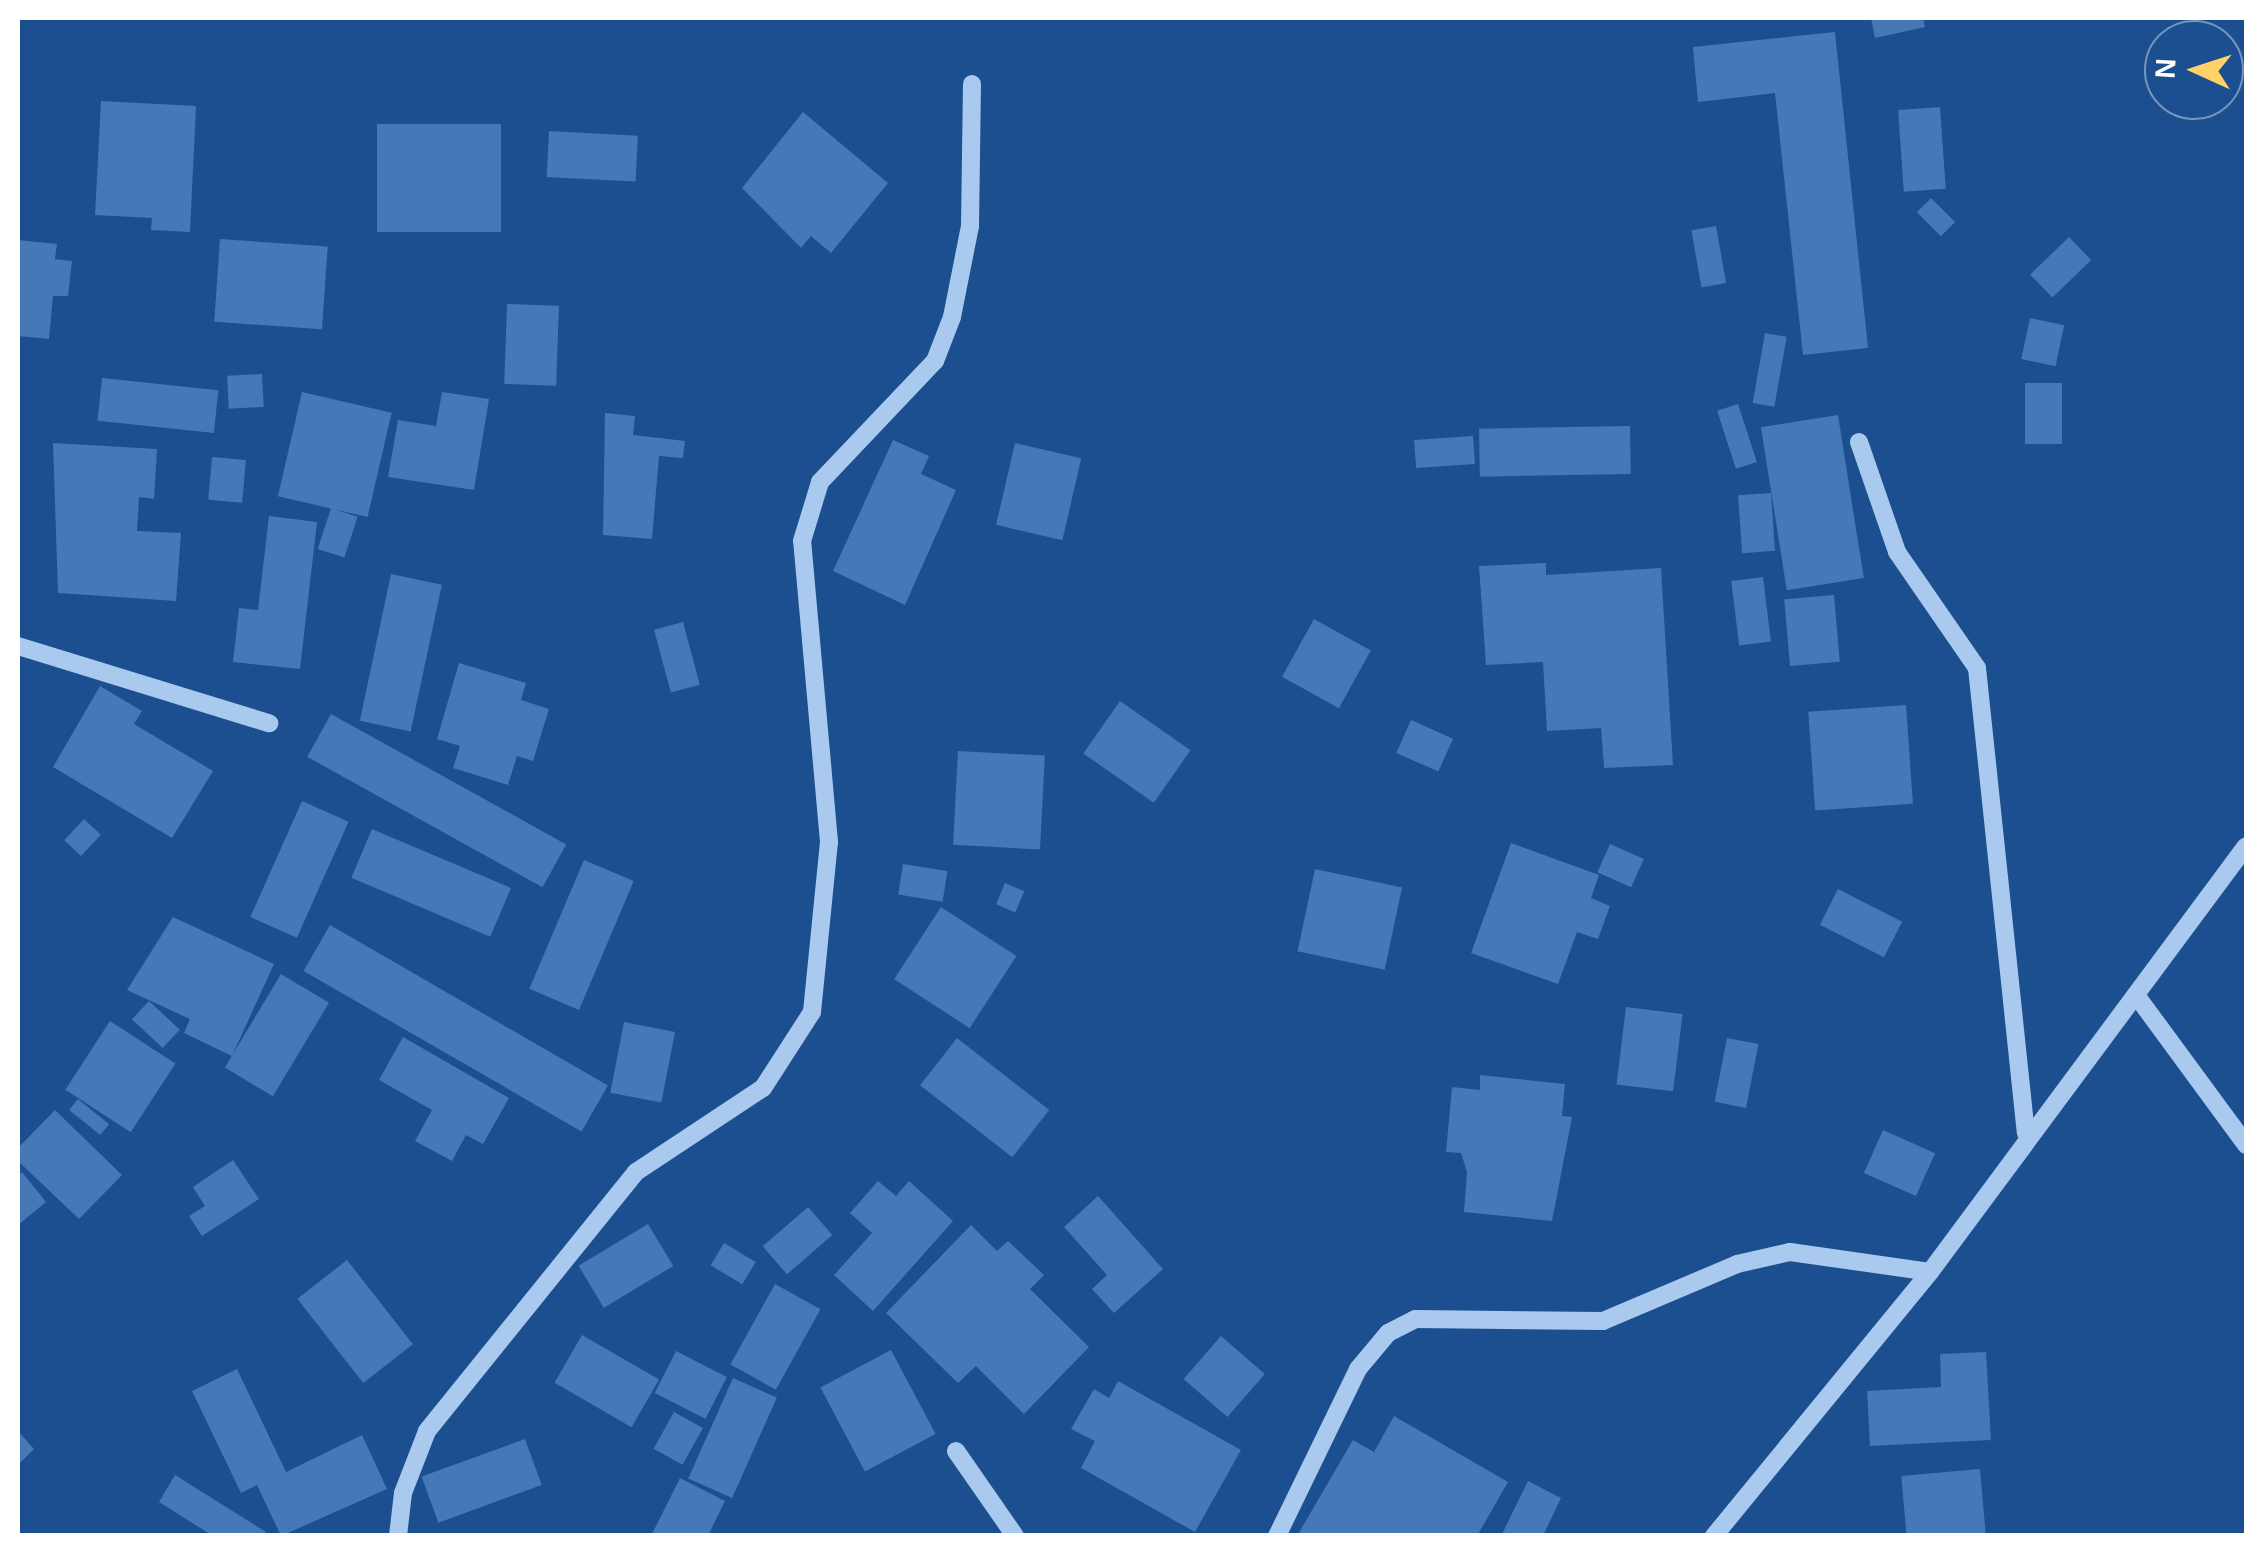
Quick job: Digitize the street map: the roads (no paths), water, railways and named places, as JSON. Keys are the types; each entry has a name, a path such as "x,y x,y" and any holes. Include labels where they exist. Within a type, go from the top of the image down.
{"street":[{"path":"398,1536 402,1493 427,1431 636,1172 763,1088 812,1012 829,842 802,541 820,482 935,361 952,317 970,226 972,84"},
{"path":"1859,442 1897,552 1977,668 2026,1132"},
{"path":"18,646 269,723"},
{"path":"1714,1536 1930,1272 2026,1132 2136,995 2246,846"},
{"path":"2136,995 2246,1145"},
{"path":"1278,1536 1358,1369 1388,1333 1416,1319 1604,1321 1737,1264 1790,1252 1930,1272"},
{"path":"956,1452 1014,1536"}]}
